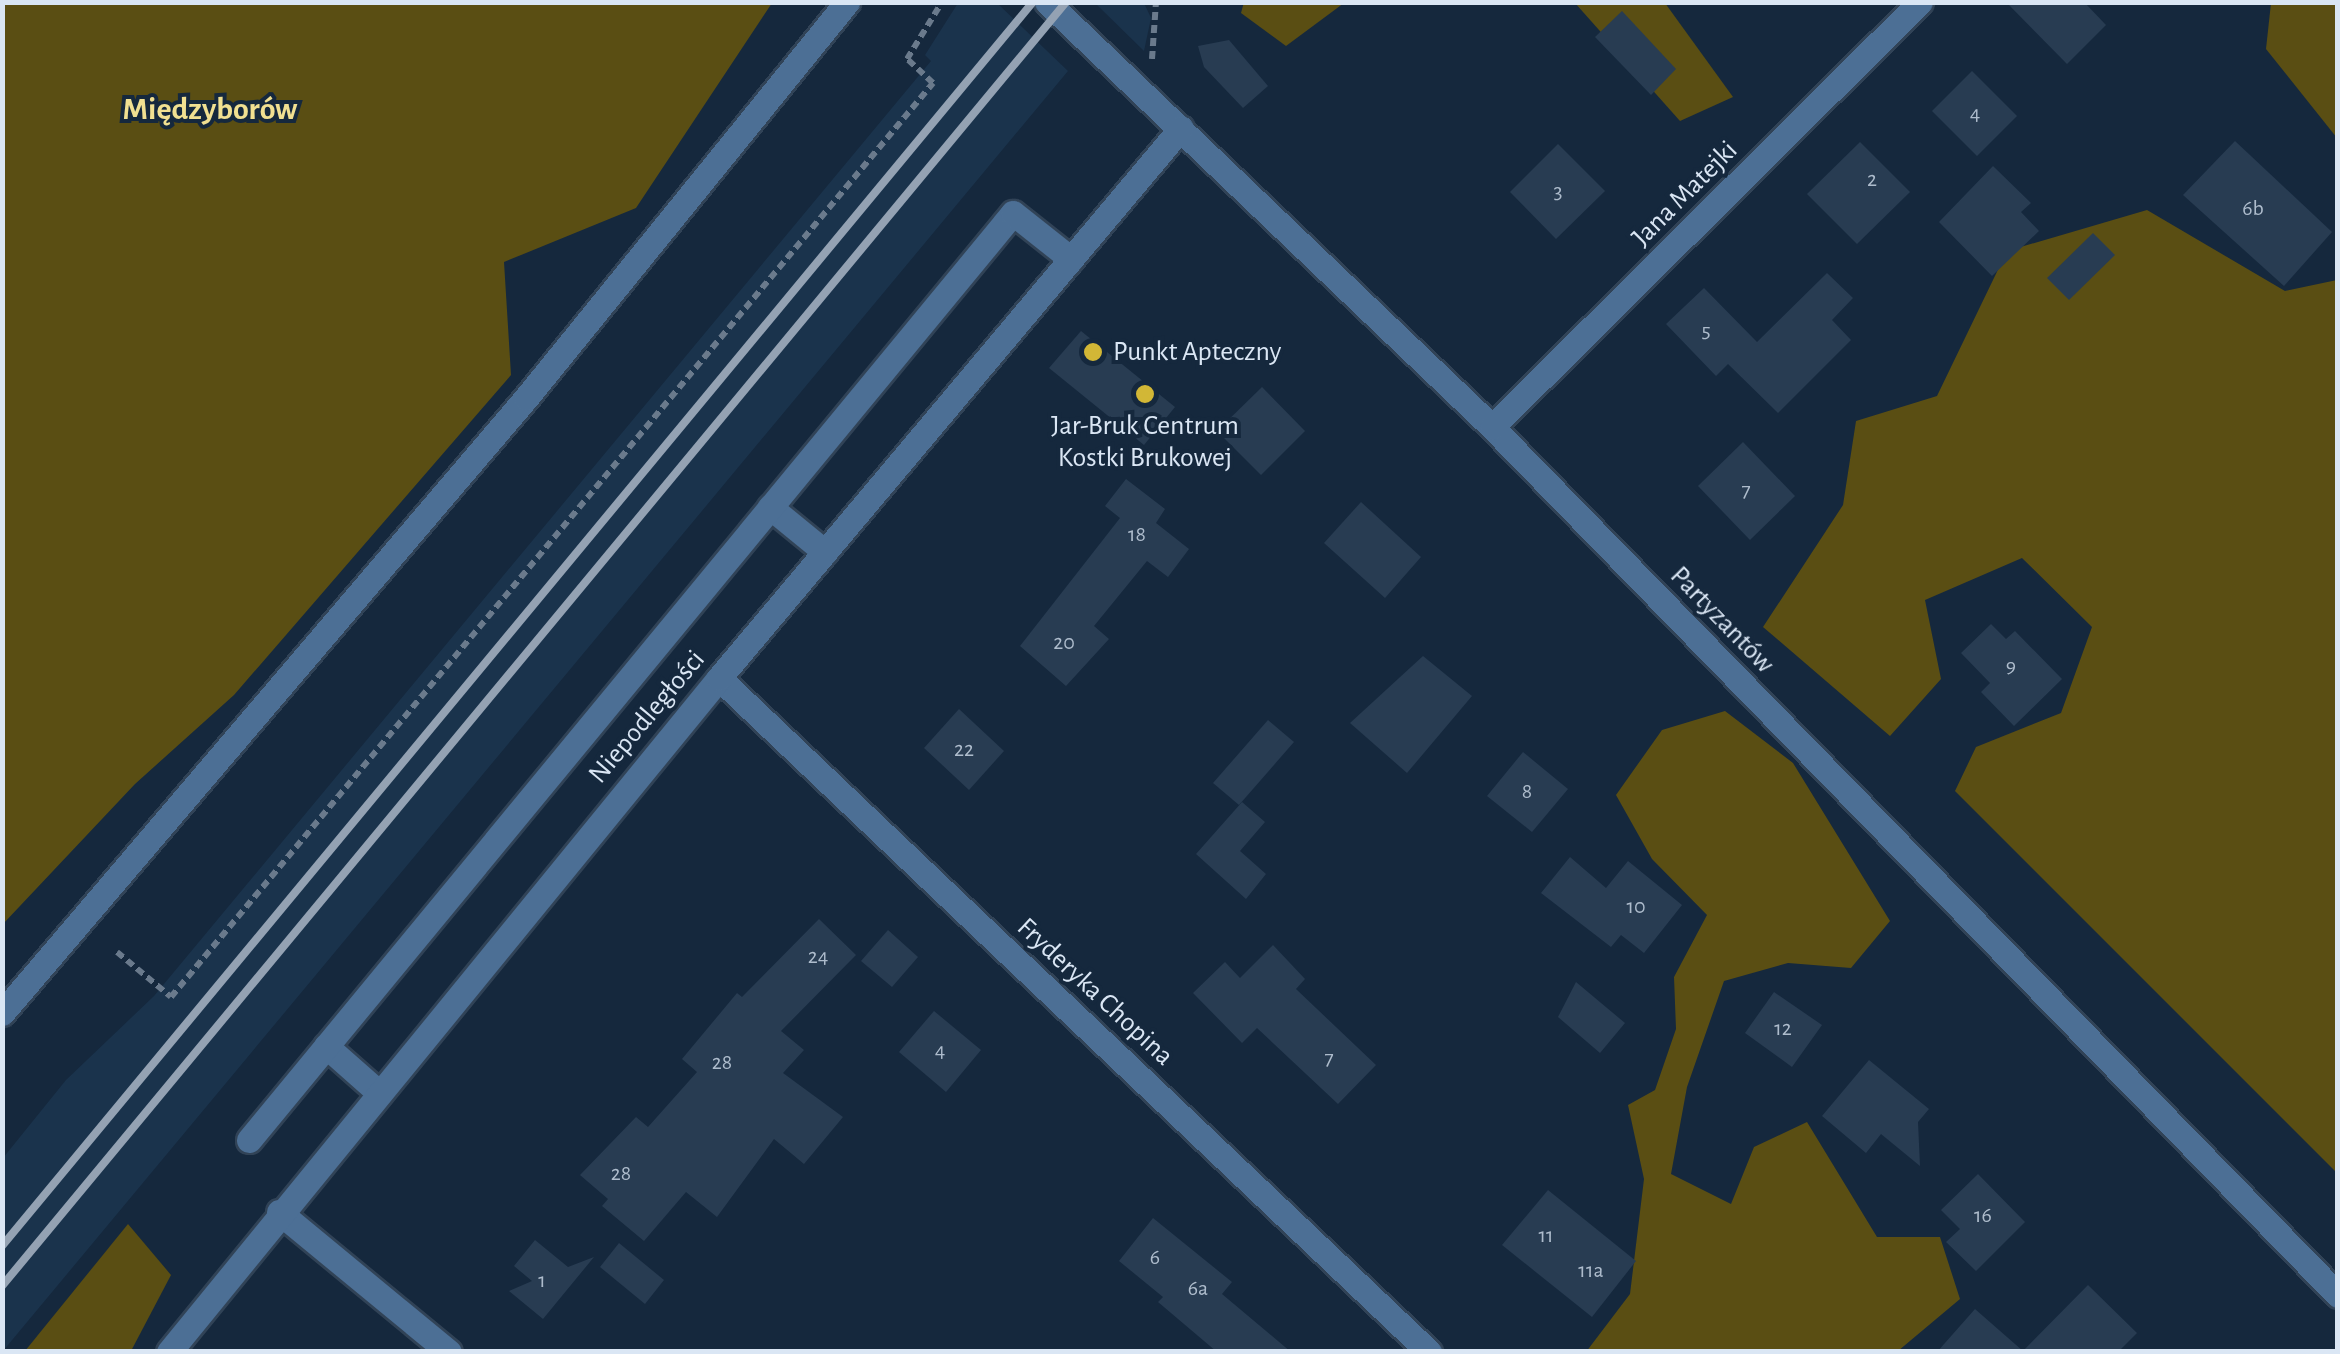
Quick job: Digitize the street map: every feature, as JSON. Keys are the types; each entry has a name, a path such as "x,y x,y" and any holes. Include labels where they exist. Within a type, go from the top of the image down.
{"street":[{"path":"2,1013 526,398 847,2"},
{"name":"Partyzantów","path":"1047,2 1492,427 2338,1295"},
{"name":"Jana Matejki","path":"1492,427 1920,2"},
{"name":"Niepodległości","path":"169,1352 279,1212 718,678 1181,128"},
{"path":"249,1140 1013,213 1071,259"},
{"path":"770,507 825,552"},
{"name":"Fryderyka Chopina","path":"718,678 1429,1352"},
{"path":"326,1046 378,1092"},
{"path":"279,1212 450,1352"}],"path":[{"path":"117,952 171,997 933,82 907,59 942,2"},
{"path":"1150,67 1156,2"}],"shaded area":[{"path":"3,2 772,3 636,208 504,262 511,375 234,695 135,784 3,924"},
{"path":"1244,2 1344,3 1286,46 1241,13"},
{"path":"958,3 997,3 1068,71 3,1351 3,1158 66,1080 154,996 931,61 925,55"},
{"path":"1095,3 1144,3 1151,18 1144,51"},
{"path":"1575,3 1665,3 1733,97 1680,121"},
{"path":"2271,3 2337,3 2337,138 2266,49"},
{"path":"2147,210 2285,291 2337,280 2337,1173 1955,791 1976,747 2061,713 2092,627 2022,558 1925,600 1941,679 1890,736 1763,627 1843,505 1856,421 1937,396 2007,251"},
{"path":"1725,711 1793,763 1890,921 1851,968 1788,963 1724,981 1687,1087 1671,1174 1731,1204 1754,1147 1807,1122 1877,1237 1940,1237 1960,1299 1898,1351 1586,1352 1630,1294 1644,1179 1628,1105 1655,1090 1676,1029 1674,977 1707,915 1652,859 1616,795 1662,730"},
{"path":"128,1224 171,1275 131,1351 25,1351"}],"building":[{"path":"2006,2 2084,2 2106,25 2067,64"},
{"path":"1622,11 1676,69 1651,95 1595,37"},
{"path":"1229,40 1268,86 1243,108 1204,67 1198,46"},
{"path":"1972,71 2017,116 1977,156 1932,111"},
{"path":"2235,141 2332,232 2284,286 2183,195"},
{"path":"1860,142 1910,192 1857,244 1807,194"},
{"path":"1558,144 1605,191 1556,239 1510,192"},
{"path":"1993,166 2031,203 2021,212 2039,231 1992,276 1939,222"},
{"path":"2093,233 2115,255 2069,300 2047,278"},
{"path":"1827,273 1853,298 1832,320 1851,340 1778,413 1728,364 1716,376 1666,324 1704,288 1757,342"},
{"path":"1081,331 1175,407 1144,445 1049,368"},
{"path":"1262,387 1305,431 1261,475 1217,431"},
{"path":"1743,442 1795,496 1750,540 1698,486"},
{"path":"1126,479 1165,509 1156,523 1189,549 1168,577 1147,561 1094,626 1109,639 1066,686 1020,646 1120,518 1105,506"},
{"path":"1361,502 1421,557 1385,598 1324,543"},
{"path":"1991,624 2006,639 2015,631 2062,679 2014,726 1981,692 1990,683 1961,653"},
{"path":"1423,656 1472,696 1407,773 1350,723"},
{"path":"959,709 1004,751 969,790 924,748"},
{"path":"1268,720 1294,742 1239,805 1213,783"},
{"path":"1523,752 1568,789 1532,832 1487,796"},
{"path":"1242,802 1265,822 1240,851 1266,874 1246,899 1196,854"},
{"path":"1570,857 1606,888 1628,861 1682,905 1644,953 1621,935 1611,947 1541,893"},
{"path":"819,919 856,955 781,1031 804,1050 783,1073 843,1117 804,1164 774,1139 717,1217 686,1192 644,1241 602,1206 608,1199 580,1175 636,1117 648,1127 697,1072 682,1059 737,993 742,997"},
{"path":"888,930 918,957 892,987 861,961"},
{"path":"1273,945 1305,979 1296,989 1376,1065 1338,1104 1257,1028 1242,1043 1193,993 1225,962 1240,978"},
{"path":"1576,982 1625,1023 1600,1053 1558,1017"},
{"path":"1774,992 1822,1025 1792,1067 1745,1033"},
{"path":"934,1011 981,1050 946,1092 899,1052"},
{"path":"1869,1060 1929,1109 1918,1122 1920,1166 1881,1134 1866,1153 1822,1116"},
{"path":"1978,1174 2025,1222 1976,1271 1946,1242 1960,1229 1941,1210"},
{"path":"1548,1190 1636,1261 1592,1317 1502,1245"},
{"path":"1153,1218 1232,1282 1222,1294 1291,1352 1217,1352 1158,1302 1163,1297 1119,1261"},
{"path":"535,1240 568,1267 594,1257 543,1319 509,1291 532,1281 514,1266"},
{"path":"619,1243 664,1280 645,1304 600,1267"},
{"path":"2088,1285 2137,1333 2118,1352 1937,1352 1975,1309 2023,1351"}],"railway":[{"path":"2,1246 1033,2"},
{"path":"2,1286 1066,2"}],"place":[{"name":"Punkt Apteczny","path":"1093,352"},
{"name":"Jar-Bruk Centrum Kostki Brukowej","path":"1145,394"}],"district":[{"name":"Międzyborów","path":"210,109"}]}
